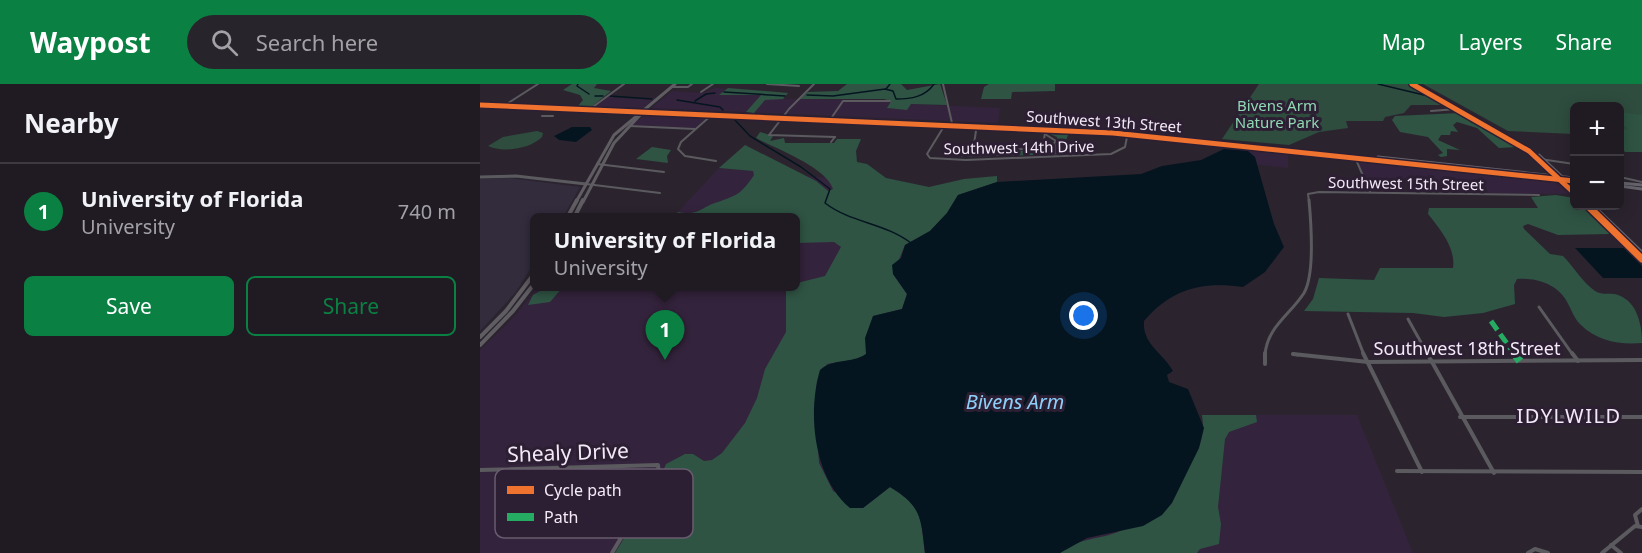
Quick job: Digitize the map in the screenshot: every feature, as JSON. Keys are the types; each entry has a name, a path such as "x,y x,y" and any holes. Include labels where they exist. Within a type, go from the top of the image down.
{"highway":[{"path":"1412,84 1543,159"},
{"path":"1416,84 1543,159 1570,187"},
{"path":"1563,179 1570,184"},
{"path":"1593,210 1642,253"},
{"path":"1597,210 1642,259"}],"main road":[{"path":"577,213 614,143 628,126 675,84"},
{"name":"Southwest 13th Street","path":"480,104 887,122"},
{"path":"570,213 618,131 643,112"},
{"name":"Southwest 13th Street","path":"830,119 1128,133 1570,180"},
{"path":"835,121 859,119"},
{"name":"Southwest 13th Street","path":"945,124 977,126"},
{"path":"1624,185 1642,186"},
{"path":"1624,185 1642,186"},
{"path":"480,338 519,296 530,280"},
{"path":"480,345 513,311 530,289"}],"street":[{"path":"505,105 538,84"},
{"path":"590,109 623,84"},
{"path":"672,87 686,88 692,84"},
{"path":"701,92 713,84"},
{"path":"766,84 799,86"},
{"path":"814,84 781,117 769,135 835,136 831,142"},
{"path":"943,84 952,123"},
{"path":"830,119 843,101 890,101"},
{"path":"1431,111 1456,109"},
{"path":"713,115 678,146 684,155 716,161"},
{"path":"542,116 553,116"},
{"name":"Southwest 14th Drive","path":"945,124 927,154 931,158 960,160 1111,154 1125,147 1128,133"},
{"path":"628,126 696,129"},
{"path":"977,126 976,148 1042,151 1053,147 1056,141 1046,130"},
{"path":"1042,151 1046,130"},
{"path":"1355,157 1370,193"},
{"path":"1543,159 1570,163"},
{"path":"597,164 664,172"},
{"path":"480,177 516,176 660,193"},
{"path":"1624,179 1633,184"},
{"path":"1624,179 1642,186"},
{"name":"Southwest 15th Street","path":"1265,364 1266,341 1305,291 1313,236 1308,194 1539,195"},
{"path":"1539,307 1549,325 1578,361"},
{"path":"1348,314 1362,354 1422,472"},
{"path":"1408,319 1494,473"},
{"name":"Southwest 18th Street","path":"1293,354 1368,362 1642,360"},
{"path":"1461,417 1642,417"},
{"name":"Shealy Drive","path":"516,469 658,465 660,469"},
{"name":"Shealy Drive","path":"480,470 495,470"},
{"path":"1397,471 1642,472"},
{"path":"1602,553 1622,535 1640,527 1635,515 1642,509"},
{"name":"Shealy Drive","path":"612,553 621,538"},
{"path":"1611,545 1621,553"},
{"path":"1528,553 1535,549 1548,553"}],"shaded area":[{"path":"715,88 788,93 784,99 890,100 888,108 906,109 911,104 1000,108 998,123 651,108 672,91 703,93"},
{"path":"612,94 614,98 656,97 643,108 595,107"},
{"path":"644,115 706,118 695,128 633,125"},
{"path":"1247,149 1288,154 1288,168 1252,164"},
{"path":"1358,161 1556,182 1563,185 1570,194 1489,193 1484,186 1407,184 1405,178 1364,179"},
{"path":"719,168 929,187 925,553 480,553 480,350 514,317 535,291 800,291 800,213 677,213"},
{"path":"509,178 580,187 565,213 530,213 530,269 515,293 480,331 480,179"},
{"path":"1202,415 1357,415 1413,553 1060,553 1204,428"}],"green space":[{"path":"572,84 597,84 594,88 611,91 591,107 578,106 583,100 580,95 563,90"},
{"path":"847,84 901,84 907,90 940,84 947,105 911,104 907,110 887,108 891,101 884,99 800,99 808,92 838,91"},
{"path":"989,84 1055,84 1055,91 1012,92 1011,99 981,99 984,87"},
{"name":"Bivens Arm Nature Park","path":"1259,84 1408,84 1445,105 1411,105 1404,113 1385,117 1383,121 1346,121 1348,128 1319,132 1289,145 1222,139"},
{"path":"1423,84 1642,84 1642,134 1624,134 1624,102 1570,102 1570,134 1508,131"},
{"path":"728,88 788,93 783,99 765,100 754,113 746,112 761,95 719,95"},
{"path":"1460,113 1517,147 1499,148 1477,128 1457,122 1453,125 1458,132 1451,131 1450,135 1441,135 1438,140 1460,150 1447,149 1447,156 1441,157 1438,155 1443,153 1428,137 1400,132 1392,120 1395,116"},
{"path":"1624,113 1642,115 1642,152 1624,151 1624,130 1628,129 1624,126"},
{"path":"537,131 543,133 542,137 524,147 501,149 488,146 503,137"},
{"path":"760,132 773,136 770,141 784,138 785,143 834,143 837,139 861,139 856,151 857,162 867,164 886,178 929,187 964,179 997,176 997,182 958,195 947,213 930,231 905,245 893,274 907,294 902,309 873,316 866,354 859,359 827,364 817,381 815,405 819,463 833,491 863,508 890,487 901,494 918,514 925,553 615,553 624,538 693,538 693,469 664,469 666,464 685,454 693,454 704,461 712,460 722,453 745,423 757,398 765,369 786,332 786,291 800,291 801,282 825,276 841,247 834,242 800,243 800,213 691,213 743,190 754,175 753,171 719,168 745,145 816,181 828,191 833,189 829,181 811,166 756,138"},
{"path":"1050,134 1068,135 1064,146 1067,148 1066,154 961,157 968,146 1011,151 1048,151 1058,142 1057,137"},
{"path":"652,147 671,150 667,156 668,163 636,159"},
{"path":"1556,195 1570,197 1570,210 1586,210 1610,234 1558,235 1528,224 1523,226 1550,254 1563,256 1586,284 1595,291 1625,298 1638,315 1642,343 1617,342 1594,335 1574,317 1562,294 1545,283 1531,279 1517,279 1514,285 1515,304 1483,313 1444,317 1413,313 1304,311 1313,299 1319,278 1374,280 1380,268 1453,268 1450,246 1428,214 1429,208 1538,208 1531,197"},
{"path":"540,291 560,291 550,302 528,305 533,295"},
{"path":"1202,415 1256,415 1257,422 1229,432 1225,439 1218,507 1221,524 1219,544 1200,549 1197,553 1060,553 1082,541 1112,534 1130,525 1177,480 1194,457 1200,444 1203,430"}],"water":[{"path":"572,127 590,127 592,130 576,142 559,140 554,136"},
{"name":"Bivens Arm","path":"1224,149 1248,151 1255,157 1274,224 1284,247 1265,272 1243,287 1214,285 1188,290 1165,301 1144,321 1146,336 1173,371 1167,375 1169,382 1188,389 1204,428 1199,448 1172,503 1162,515 1143,526 1087,538 1060,553 925,553 918,514 901,494 890,487 863,508 850,508 828,480 821,463 814,425 816,387 820,370 825,366 866,354 865,338 873,316 902,309 907,294 893,274 892,265 901,258 905,245 930,231 947,213 958,195 997,182 1141,174 1162,166 1201,160"},
{"path":"1575,248 1624,248 1642,266 1642,278 1603,278"}],"waterway":[{"path":"578,84 577,86 589,94"},
{"path":"886,89 890,84"},
{"path":"807,95 833,96 885,89 893,91 896,99 917,96 934,84"},
{"path":"1378,84 1424,95"},
{"path":"724,92 785,96"},
{"path":"695,101 706,94 715,93"},
{"path":"595,96 603,96"},
{"path":"610,96 652,99"},
{"path":"677,100 720,107 723,110"},
{"path":"734,119 750,136 801,167 830,189 825,203 835,210 890,231 911,243"}],"marked path":[{"path":"1491,321 1520,361"}],"cycle path":[{"path":"1412,84 1529,151 1570,189"},
{"path":"480,105 1113,133 1570,181"},
{"path":"1592,210 1642,259"}],"place":[{"name":"University of Florida","path":"665,360"}],"district":[{"name":"IDYLWILD","path":"1569,415"}]}
